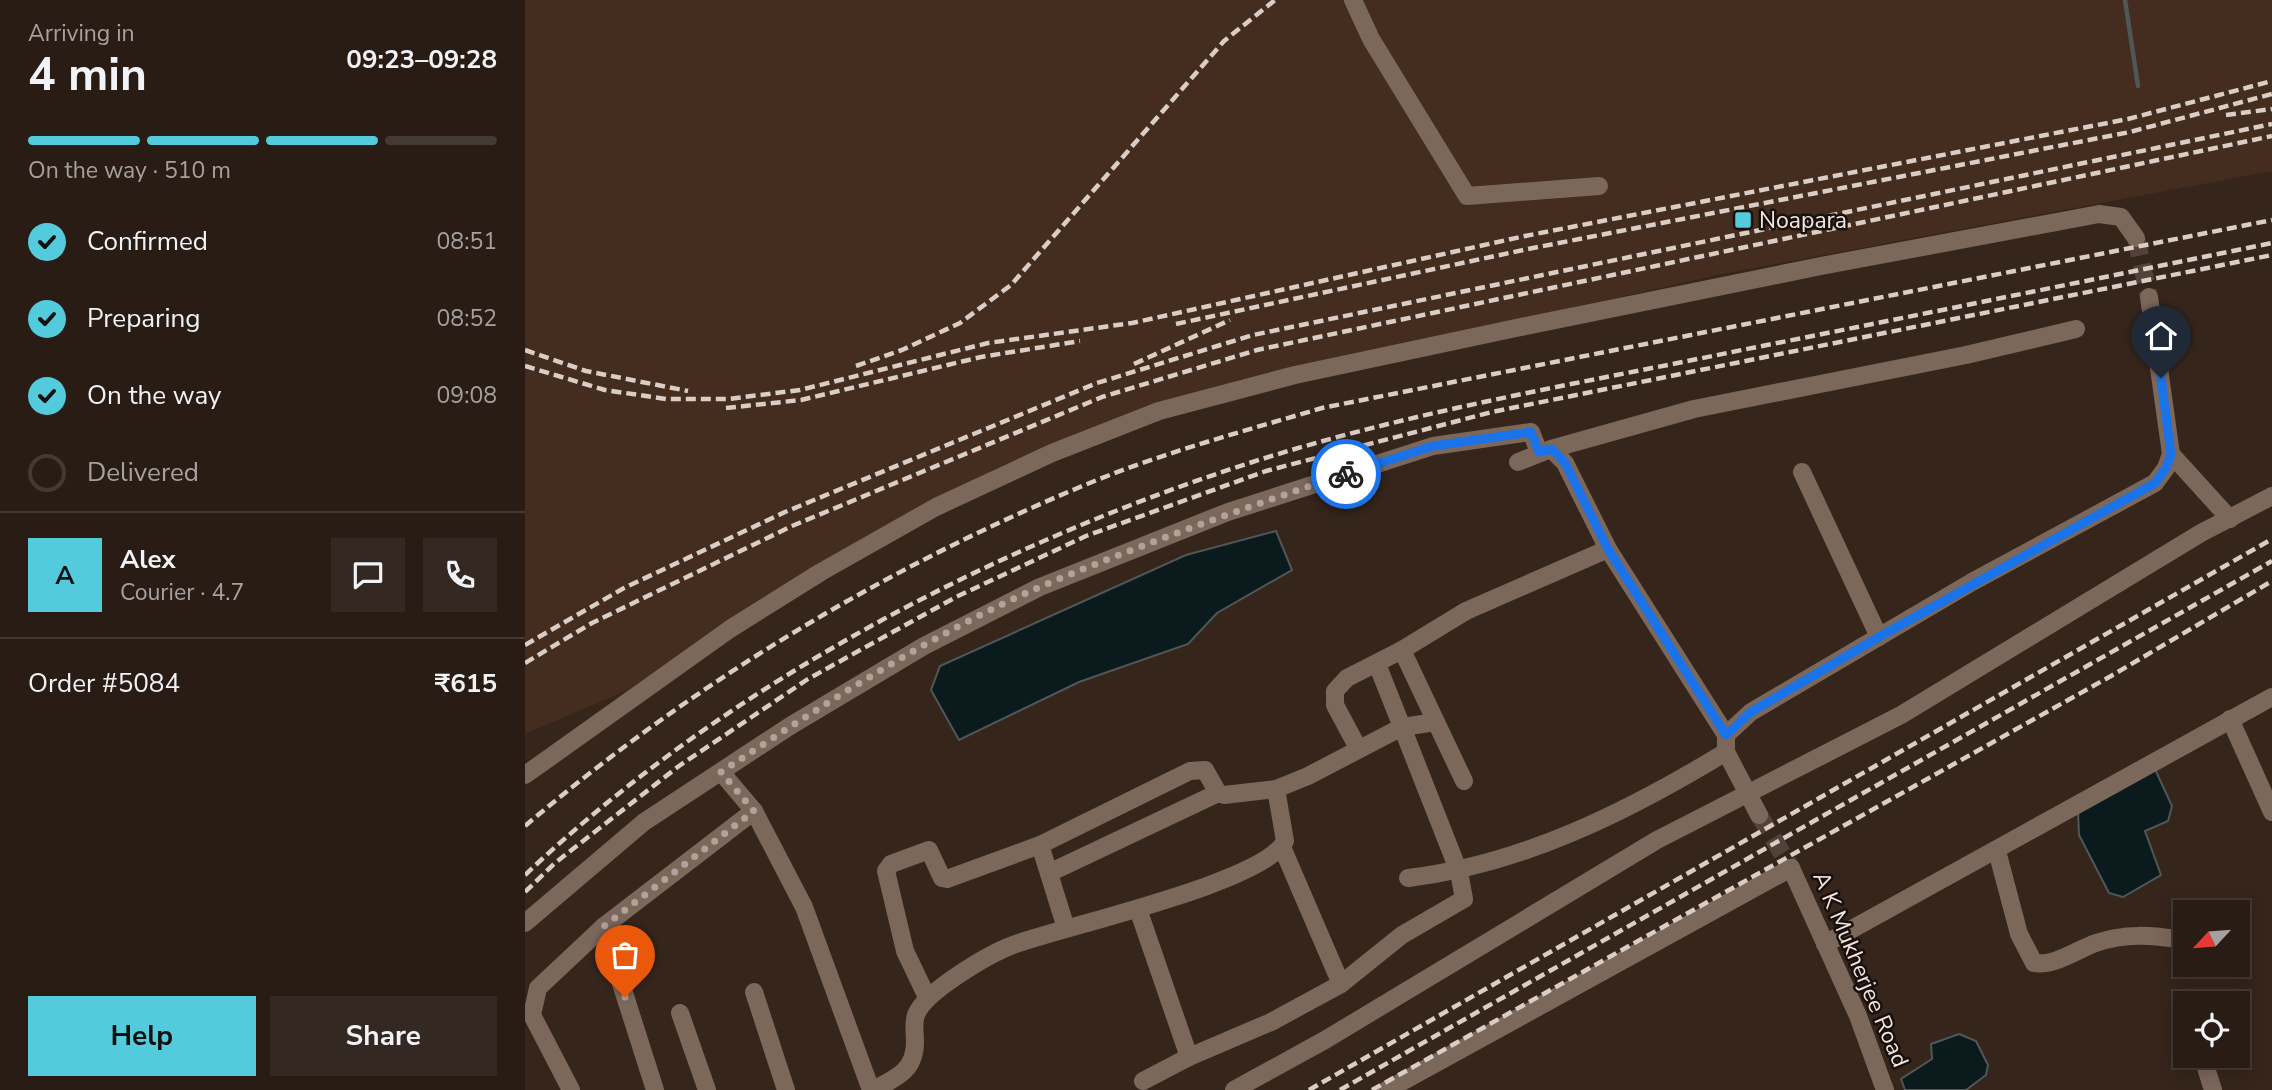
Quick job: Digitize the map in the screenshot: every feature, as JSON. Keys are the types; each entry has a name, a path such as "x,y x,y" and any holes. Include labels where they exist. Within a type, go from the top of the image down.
{"street":[{"path":"1353,0 1371,39 1468,196 1599,186"},
{"path":"525,775 730,629 821,572 936,507 1052,453 1159,411 1295,375 1516,328 1821,265 2099,214 2121,216 2136,238"},
{"path":"1408,878 1459,872 1615,815 1726,743 1751,712 1972,582 2155,483 2166,468 2171,454 2149,297"},
{"path":"1518,462 1545,450 1694,409 1966,355 2076,329"},
{"path":"525,923 644,822 790,726 924,646 1040,587 1216,517 1433,446 1531,432 1545,450 1565,463 1608,549 1726,743 1747,795 1759,815"},
{"path":"2171,454 2229,519"},
{"path":"1802,472 1879,637"},
{"path":"1234,1090 1325,1040 1657,840 1901,715 2272,496"},
{"path":"1359,748 1335,705 1335,691 1347,678 1402,650 1466,611 1608,549"},
{"path":"1402,650 1464,780"},
{"path":"1143,1081 1189,1057 1271,1022 1341,984 1402,935 1464,898 1459,872 1377,664"},
{"path":"1825,944 2272,697"},
{"path":"2230,719 2272,812"},
{"path":"927,997 905,951 887,871 891,864 929,850 942,878 947,879 1040,845 1190,771 1205,770 1218,793 1224,795 1276,789 1308,776 1402,727 1436,722"},
{"path":"721,772 754,811 804,907 872,1090 901,1076 915,1056 915,1018 927,997 1010,946 1192,891 1242,870 1282,847 1285,841 1276,789"},
{"path":"1049,873 1218,793"},
{"path":"571,1090 532,1015 538,988 603,927 754,811"},
{"path":"1040,845 1066,928"},
{"path":"1282,847 1341,984"},
{"path":"1997,851 2019,934 2034,963 2047,963 2096,943 2131,935 2173,939"},
{"name":"A K Mukherjee Road","path":"1387,1090 1791,868 1858,1016 1885,1090"},
{"path":"1138,909 1189,1057"},
{"path":"603,927 655,1090"},
{"path":"754,992 786,1090"},
{"path":"680,1013 707,1090"},
{"path":"2206,1068 2213,1090"}],"shaded area":[{"path":"525,0 2272,0 2272,171 1722,274 1453,335 1045,451 728,623 628,690 525,734"},
{"path":"1276,531 1292,570 1217,613 1188,644 1079,682 959,740 931,690 940,666 1186,555"},
{"path":"2154,767 2172,806 2168,821 2145,831 2161,875 2123,897 2109,893 2079,835 2078,810"},
{"path":"1959,1034 1976,1041 1988,1065 1986,1075 1966,1090 1905,1090 1901,1079 1932,1059 1931,1044"}],"waterway":[{"path":"2125,0 2138,86"}],"tunnel":[{"path":"2136,238 2149,297"},
{"path":"1759,815 1791,868"}],"railway":[{"path":"856,366 902,350 960,323 1011,285 1224,41 1275,0"},
{"path":"525,366 605,390 666,399 728,399 800,390 988,343 1132,323 1525,236 2128,119 2272,81"},
{"path":"1176,324 1528,249 2130,132 2272,94"},
{"path":"2226,115 2272,109"},
{"path":"525,645 624,588 785,512 1097,383 1253,335 2272,124"},
{"path":"525,663 592,623 792,526 1102,397 1257,350 2272,136"},
{"path":"525,826 653,725 789,635 860,594 1005,520 1139,464 1322,408 2272,220"},
{"path":"525,875 604,806 688,741 777,681 870,626 966,577 1064,532 1163,493 1262,459 1440,412 2272,243"},
{"path":"525,892 555,863 679,766 808,679 956,597 1086,536 1266,471 1492,412 2272,255"},
{"path":"1134,364 1230,320"},
{"path":"726,408 801,400 981,357 1080,341"},
{"path":"525,350 586,371 688,391"},
{"path":"1309,1090 2272,539"},
{"path":"1340,1090 2272,561"},
{"path":"1372,1090 2111,676 2272,581"}],"way so far":[{"path":"625,997 603,927 754,811 721,772 790,726 924,646 1040,587 1228,512 1346,474"}],"place":[{"name":"Noapara","path":"1743,220"}],"route":[{"path":"1346,474 1433,446 1531,432 1539,452 1552,449 1565,463 1608,549 1726,735 1731,727 1751,712 1972,582 2155,483 2166,468 2171,454 2161,378"}]}
